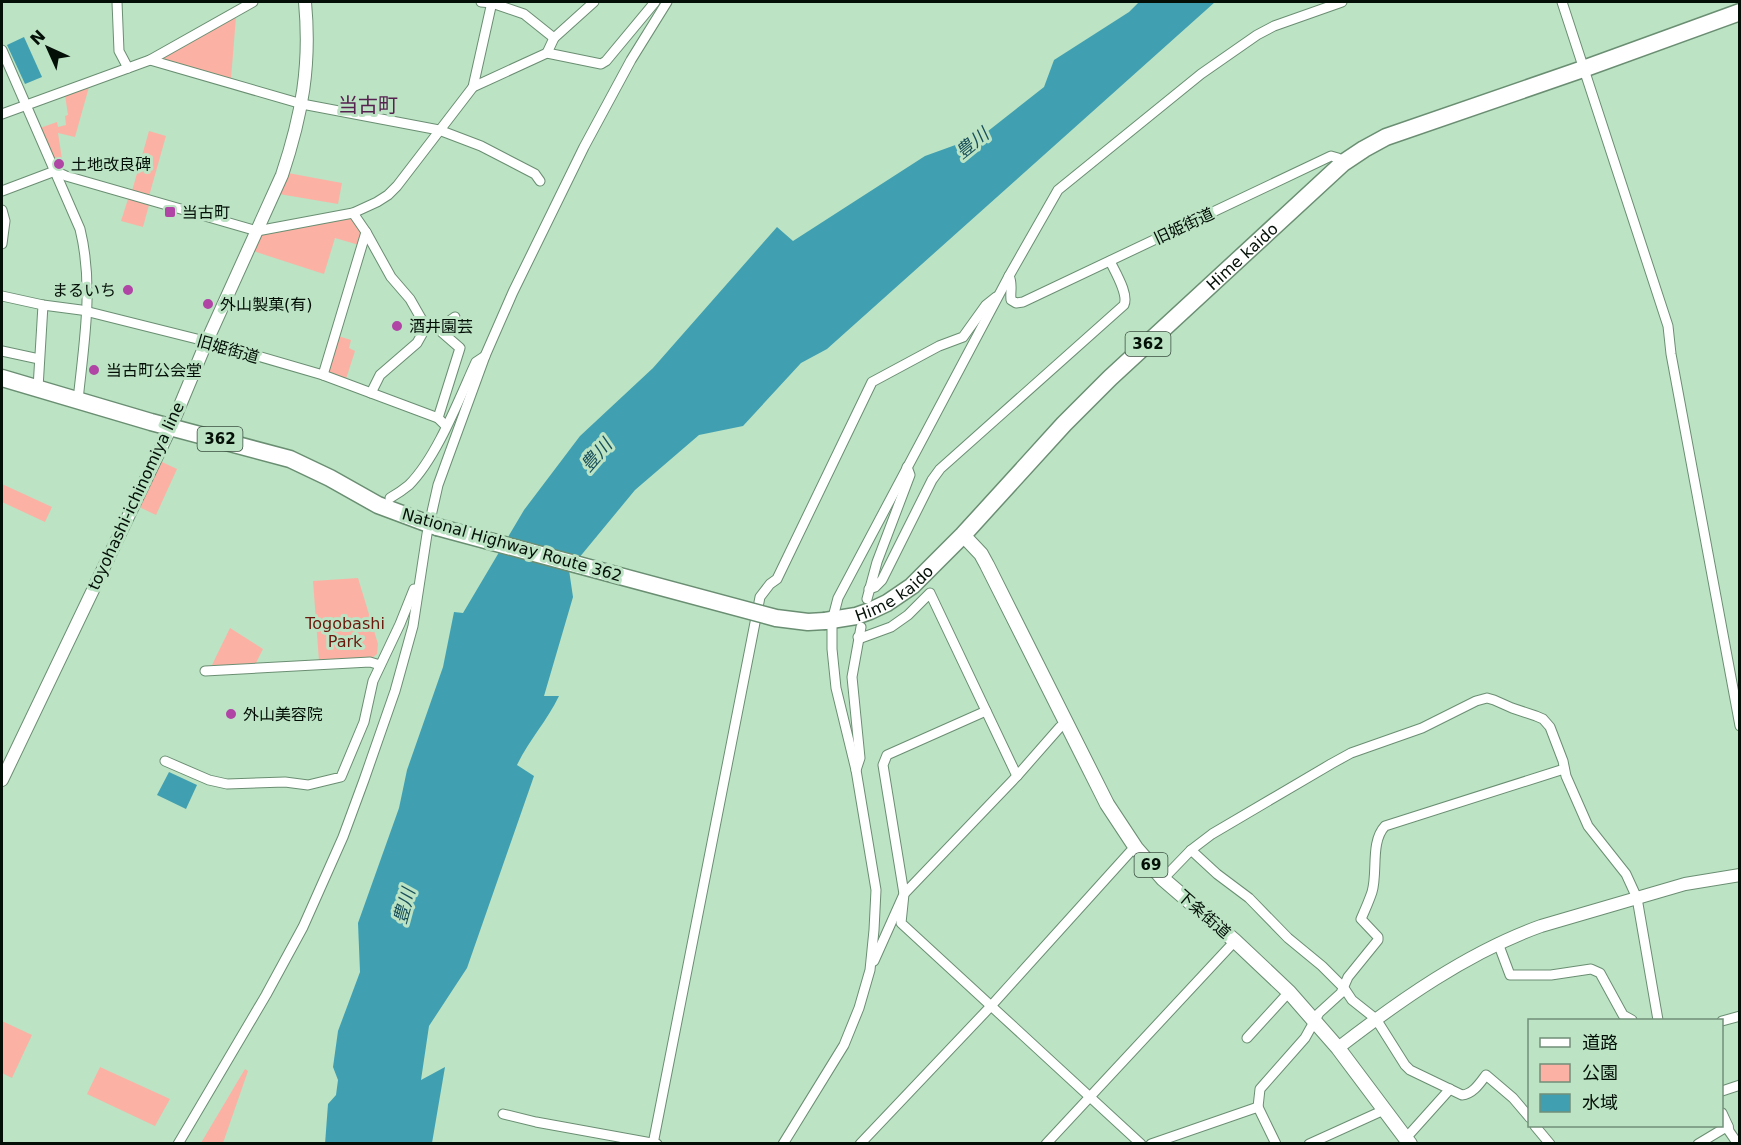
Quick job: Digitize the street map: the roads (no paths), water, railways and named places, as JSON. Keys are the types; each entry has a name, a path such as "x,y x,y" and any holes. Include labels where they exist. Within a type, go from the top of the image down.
{"highway":[{"name":"Hime kaido","path":"829,621 870,611 912,586 1110,378 1343,163 1386,137 1740,12"},
{"name":"National Highway Route 362","path":"2,378 290,459 378,505 433,526 776,618 829,621"}],"main road":[{"name":"toyohashi-ichinomiya line","path":"2,780 131,506 171,427 206,343 282,175 302,104 308,60 305,2"},
{"name":"下条街道","path":"963,535 981,554 1107,804 1136,848 1163,879 1235,941 1315,1019 1408,1141"},
{"path":"1338,1048 1424,987 1498,943 1541,926 1685,884 1740,875"}],"street":[{"path":"117,2 118,51 128,68"},
{"path":"2,114 150,60 253,2"},
{"path":"473,87 488,2 524,14 554,38"},
{"path":"547,53 554,38 594,2"},
{"path":"2,191 55,171 257,231 353,213 388,195 397,186 473,87 547,53 601,64 606,62 655,2"},
{"path":"165,761 209,780 227,783 285,782 308,785 341,777 364,722 373,681 400,624 420,573 433,526 438,485 485,356 513,292 584,147 631,60 667,2"},
{"path":"870,970 876,890 856,770 836,688 829,621 837,598 1009,276 1058,190 1201,74 1257,35 1274,26 1342,2"},
{"path":"1562,2 1668,326 1673,366 1740,726"},
{"path":"2,50 80,228 86,252 88,312 78,400"},
{"path":"150,60 302,104 439,130 481,146 534,174 540,181"},
{"name":"旧姫街道","path":"1009,276 1012,282 1011,300 1016,303 1023,302 1331,156 1343,163"},
{"path":"2,210 5,221 2,244"},
{"path":"353,213 391,277 410,299 426,327"},
{"path":"323,375 366,232"},
{"path":"907,468 910,475 877,562 868,594 882,580 932,480 940,469 1124,305 1125,294 1110,261"},
{"path":"503,1114 654,1143 760,597 777,579 872,382 939,346 963,337 986,305 1000,294"},
{"name":"旧姫街道","path":"2,296 88,312 213,343 323,375 438,418 446,426"},
{"path":"38,388 43,305"},
{"path":"426,327 441,327 455,317"},
{"path":"371,393 380,375 417,343 426,327"},
{"path":"437,328 460,348 438,418"},
{"path":"2,351 39,359"},
{"path":"390,498 402,491 420,473 446,426 476,362 485,356"},
{"path":"178,1143 266,995 303,927 343,837 394,691 413,626 420,573"},
{"path":"858,637 861,638 891,627 908,615 930,593 1017,776"},
{"path":"856,770 860,758 852,677 861,627"},
{"path":"205,671 370,662 380,665"},
{"path":"1163,879 1191,850 1212,834 1351,753 1422,728 1487,698 1543,719 1550,727 1563,761 1566,776 1588,826 1626,874 1637,898 1658,1019"},
{"path":"986,711 887,755 883,765 904,894 901,923 1141,1143"},
{"path":"783,1143 844,1045 859,1008 870,970 904,894 1066,723"},
{"path":"1276,1143 1258,1107 1260,1089 1305,1038 1318,1013 1341,993 1348,977 1378,940 1378,937 1361,919 1373,890 1381,830 1386,826 1564,769"},
{"path":"860,1143 991,1006 1136,848"},
{"path":"1191,850 1217,874 1249,898 1288,938 1322,966 1344,988 1352,1000 1376,1019 1410,1070 1462,1095 1468,1094 1486,1075 1513,1098 1528,1116"},
{"path":"1046,1143 1235,941"},
{"path":"1498,943 1510,975 1551,975 1592,969 1600,973 1623,1015 1630,1019"},
{"path":"1247,1038 1289,992"},
{"path":"1723,1021 1740,1016"},
{"path":"1723,1091 1740,1085"},
{"path":"1408,1141 1450,1089"},
{"path":"1151,1143 1258,1107"},
{"path":"1310,1143 1384,1110"},
{"path":"1723,1115 1729,1131 1738,1143"},
{"path":"1698,1143 1728,1126"},
{"path":"1537,1127 1550,1143"}],"water":[{"name":"豊川","path":"1139,2 1215,2 827,349 801,363 743,426 699,435 635,490 569,570 573,597 544,696 559,696 517,765 534,776 467,968 429,1026 421,1080 445,1067 432,1143 325,1144 328,1104 336,1095 338,1080 333,1067 338,1031 360,972 358,923 399,808 407,770 443,667 454,612 463,613 524,510 580,436 653,368 777,227 793,241 925,156 983,135 1044,87 1054,60 1129,12"},
{"path":"24,37 42,77 25,84 7,45"},
{"path":"169,772 197,785 186,809 157,795"}],"place":[{"name":"土地改良碑","path":"59,164"},
{"name":"当古町","path":"170,212"},
{"name":"まるいち","path":"128,290"},
{"name":"外山製菓(有)","path":"208,304"},
{"name":"酒井園芸","path":"397,326"},
{"name":"当古町公会堂","path":"94,370"},
{"name":"外山美容院","path":"231,714"}],"district":[{"name":"当古町","path":"368,105"}],"park label":[{"name":"Togobashi Park","path":"345,632"}]}
